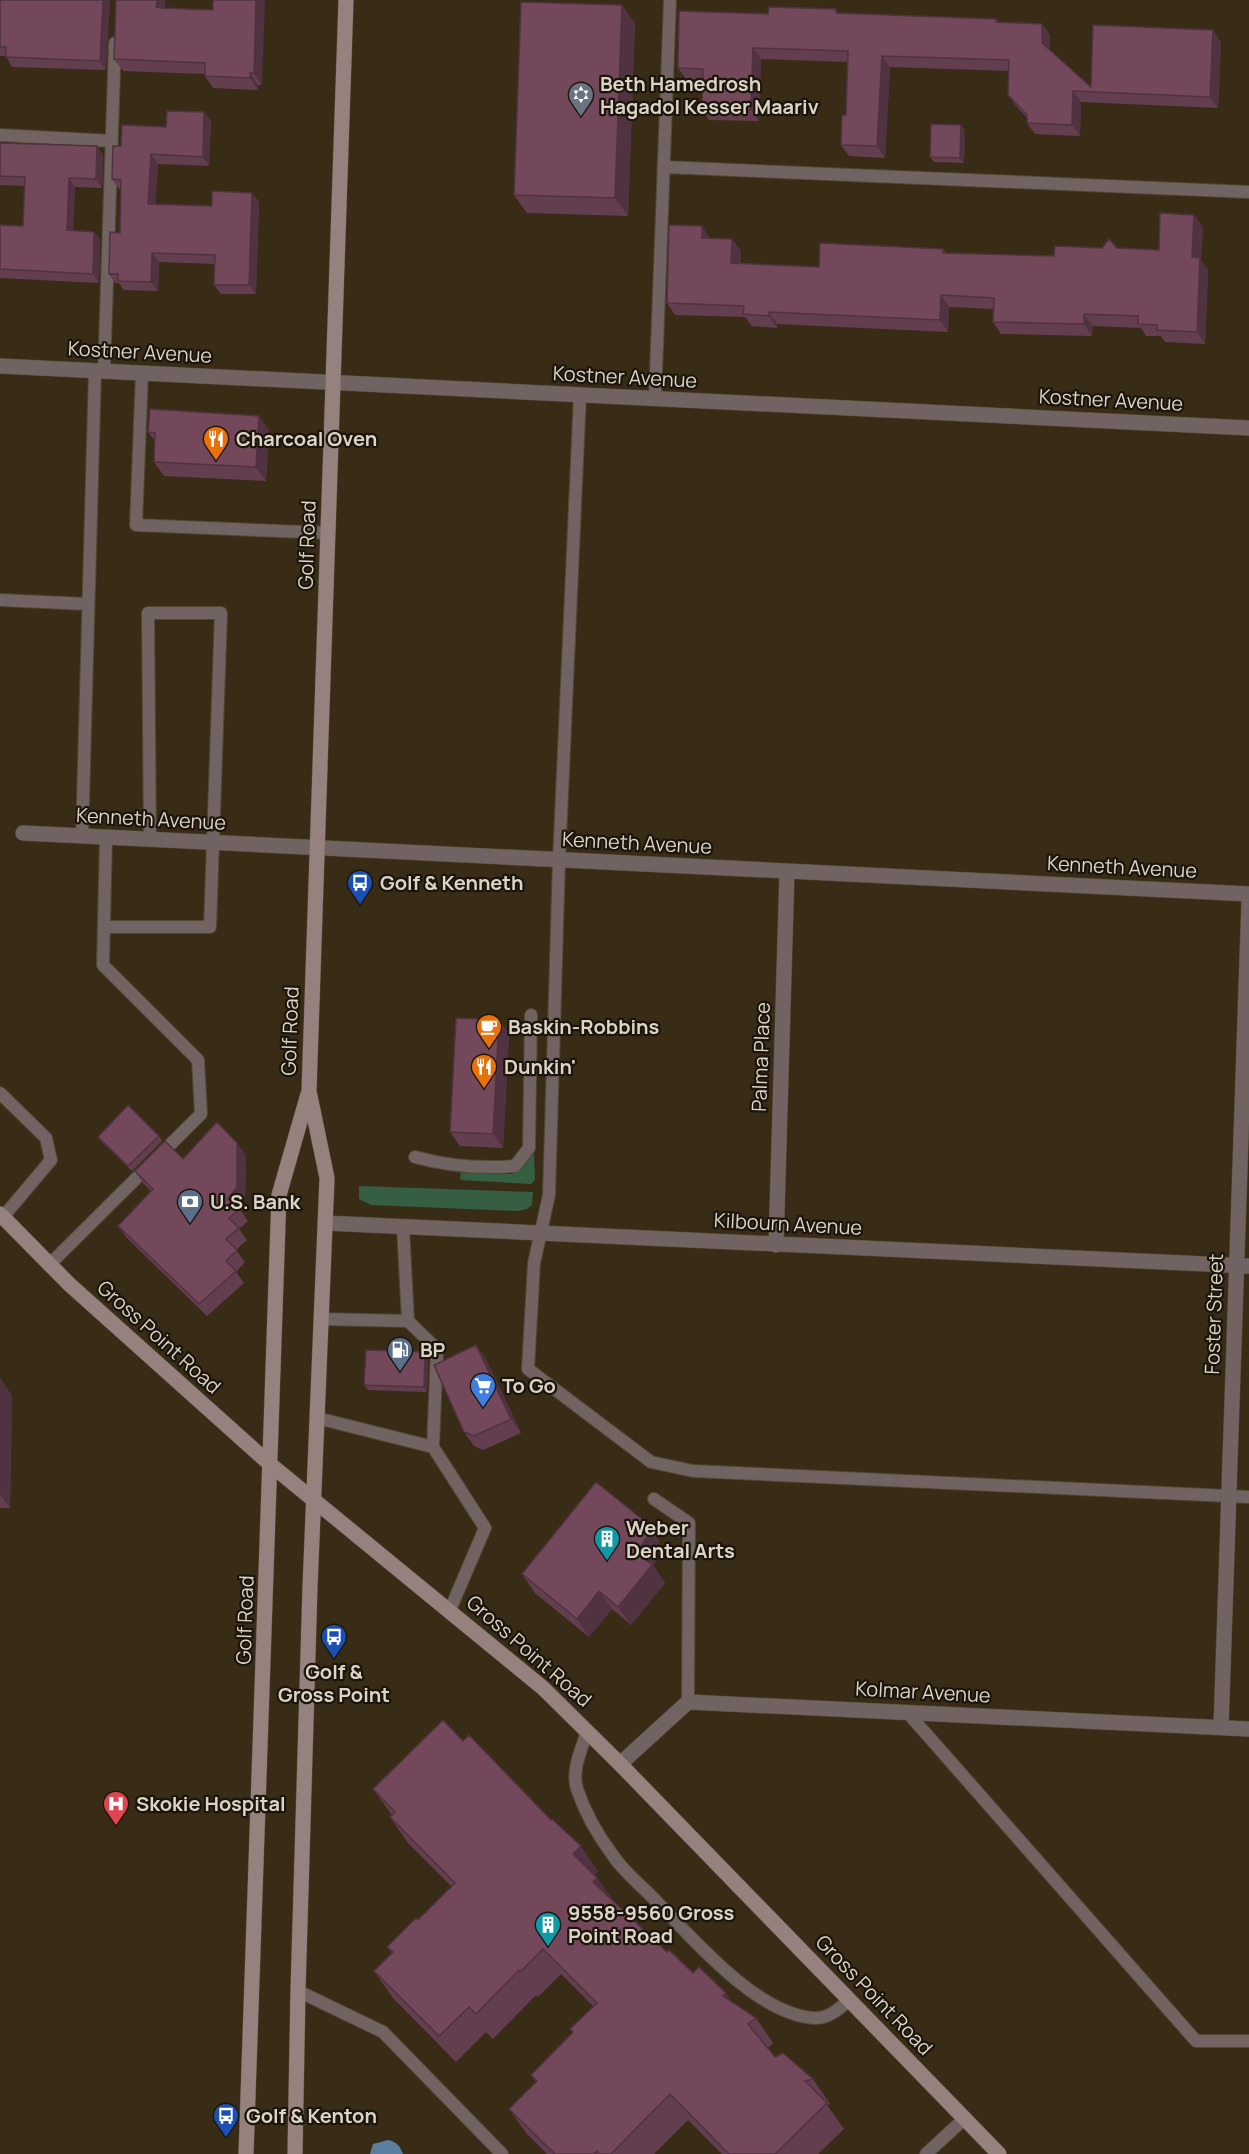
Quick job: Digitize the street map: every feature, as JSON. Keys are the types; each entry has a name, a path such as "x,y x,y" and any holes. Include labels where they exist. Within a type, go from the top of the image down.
{"main road":[{"name":"Golf Road","path":"295,2154 313,1500 327,1178 309,1091 346,0"},
{"name":"Golf Road","path":"246,2154 279,1195 309,1091"},
{"name":"Gross Point Road","path":"1,1215 50,1264 271,1465 543,1688 620,1764 999,2154"}],"street":[{"name":"Kostner Avenue","path":"0,366 1249,428"},
{"name":"Kenneth Avenue","path":"23,833 1249,894"},
{"name":"Palma Place","path":"776,1245 787,871"},
{"name":"Foster Street","path":"1221,1727 1229,1496 1243,1266 1249,901"},
{"name":"Kilbourn Avenue","path":"325,1223 1243,1266"},
{"name":"Kolmar Avenue","path":"688,1701 1249,1729"},
{"path":"620,1764 688,1701"}],"lane":[{"path":"655,399 670,0"},
{"path":"82,837 87,604 116,35"},
{"path":"0,135 112,141"},
{"path":"664,167 1249,192"},
{"path":"142,373 136,525 328,533"},
{"path":"580,395 559,860 549,1195 534,1263 528,1369 651,1462 693,1471 1249,1497"},
{"path":"0,600 87,604"},
{"path":"104,927 210,927 221,613 148,613 150,840"},
{"path":"50,1264 201,1114 198,1060 103,966 106,837"},
{"path":"415,1157 443,1165 494,1168 516,1166 528,1148 531,1016"},
{"path":"0,1093 46,1138 51,1160 1,1215"},
{"path":"403,1227 408,1321"},
{"path":"321,1319 408,1321 437,1349 433,1447 485,1528 450,1610"},
{"path":"317,1418 433,1447"},
{"path":"654,1499 689,1523 688,1701"},
{"path":"907,1712 1196,2041 1249,2041"},
{"path":"587,1731 574,1773 577,1788 593,1826 615,1858 686,1932 741,1983 783,2011 814,2018 826,2016 849,2000"},
{"path":"298,1991 383,2032 502,2154"},
{"path":"926,2154 964,2119"}],"green space":[{"path":"534,1154 535,1180 531,1184 460,1180 461,1171 512,1174 523,1166 530,1155"},
{"path":"359,1186 533,1192 532,1205 518,1211 371,1205 359,1199"}],"water":[{"path":"388,2140 398,2145 403,2154 370,2154 373,2144"}],"building":[{"path":"0,0 103,0 100,61 6,57 6,47 0,47"},
{"path":"116,0 157,0 156,7 213,10 213,0 256,0 254,73 250,73 250,78 205,76 205,63 114,59"},
{"name":"Beth Hamedrosh Hagadol Kesser Maariv","path":"521,2 622,5 615,198 514,195"},
{"path":"769,7 836,9 836,13 996,19 996,22 1042,24 1042,43 1091,87 1093,25 1213,30 1210,97 1073,91 1072,125 1027,123 1027,115 1008,95 1009,60 882,56 877,146 841,145 842,115 846,115 848,51 753,48 751,110 702,109 703,69 678,68 679,11 768,14"},
{"path":"167,111 204,112 203,157 151,154 148,204 212,206 212,191 252,193 249,285 214,285 215,255 152,253 151,282 118,281 118,274 109,274 110,232 120,233 121,180 112,179 113,146 121,146 122,125 166,127"},
{"path":"931,124 961,125 960,158 930,157"},
{"path":"0,143 97,146 96,179 69,178 67,230 94,232 93,274 0,269 0,225 23,226 25,177 0,176"},
{"path":"1160,213 1194,215 1192,257 1200,258 1197,332 1157,330 1157,325 1138,324 1138,316 1084,314 1084,324 993,322 994,298 941,295 940,320 769,312 769,316 743,314 744,306 667,303 669,225 702,226 702,238 732,239 731,263 819,267 820,243 943,249 943,253 1054,256 1055,246 1102,248 1109,239 1117,248 1159,250"},
{"name":"Charcoal Oven","path":"150,409 259,416 256,467 154,462 155,433 148,432"},
{"name":"Dunkin'","path":"456,1018 499,1020 493,1134 450,1132"},
{"path":"128,1105 159,1136 128,1166 98,1137"},
{"name":"U.S. Bank","path":"217,1122 237,1143 237,1187 228,1199 240,1209 229,1218 239,1228 226,1239 237,1250 226,1261 236,1271 199,1304 118,1226 153,1189 135,1171 165,1141 183,1159"},
{"name":"To Go","path":"476,1345 511,1419 474,1436 464,1432 434,1365"},
{"name":"BP","path":"366,1350 425,1352 424,1387 364,1385"},
{"name":"Weber Dental Arts","path":"596,1482 648,1524 642,1531 648,1536 636,1552 652,1565 618,1607 599,1591 577,1619 522,1574"},
{"name":"9558-9560 Gross Point Road","path":"443,1720 463,1741 469,1735 551,1820 581,1846 573,1854 597,1878 593,1882 667,1952 669,1950 693,1973 699,1967 726,1993 723,1996 756,2018 748,2024 775,2057 783,2053 813,2079 805,2081 827,2103 775,2154 729,2154 670,2094 611,2154 600,2154 597,2151 594,2154 555,2154 509,2109 537,2081 531,2075 573,2032 570,2029 597,2003 543,1949 476,2014 469,2007 439,2036 374,1971 393,1952 387,1947 455,1883 390,1817 395,1812 373,1789"}],"place":[{"name":"Beth Hamedrosh Hagadol Kesser Maariv","path":"581,118"},
{"name":"Charcoal Oven","path":"216,462"},
{"name":"Golf & Kenneth","path":"360,906"},
{"name":"Baskin-Robbins","path":"489,1050"},
{"name":"Dunkin'","path":"484,1090"},
{"name":"U.S. Bank","path":"190,1225"},
{"name":"BP","path":"400,1373"},
{"name":"To Go","path":"483,1409"},
{"name":"Weber Dental Arts","path":"607,1562"},
{"name":"Golf & Gross Point","path":"334,1660"},
{"name":"Skokie Hospital","path":"116,1827"},
{"name":"9558-9560 Gross Point Road","path":"548,1948"},
{"name":"Golf & Kenton","path":"226,2139"}]}
